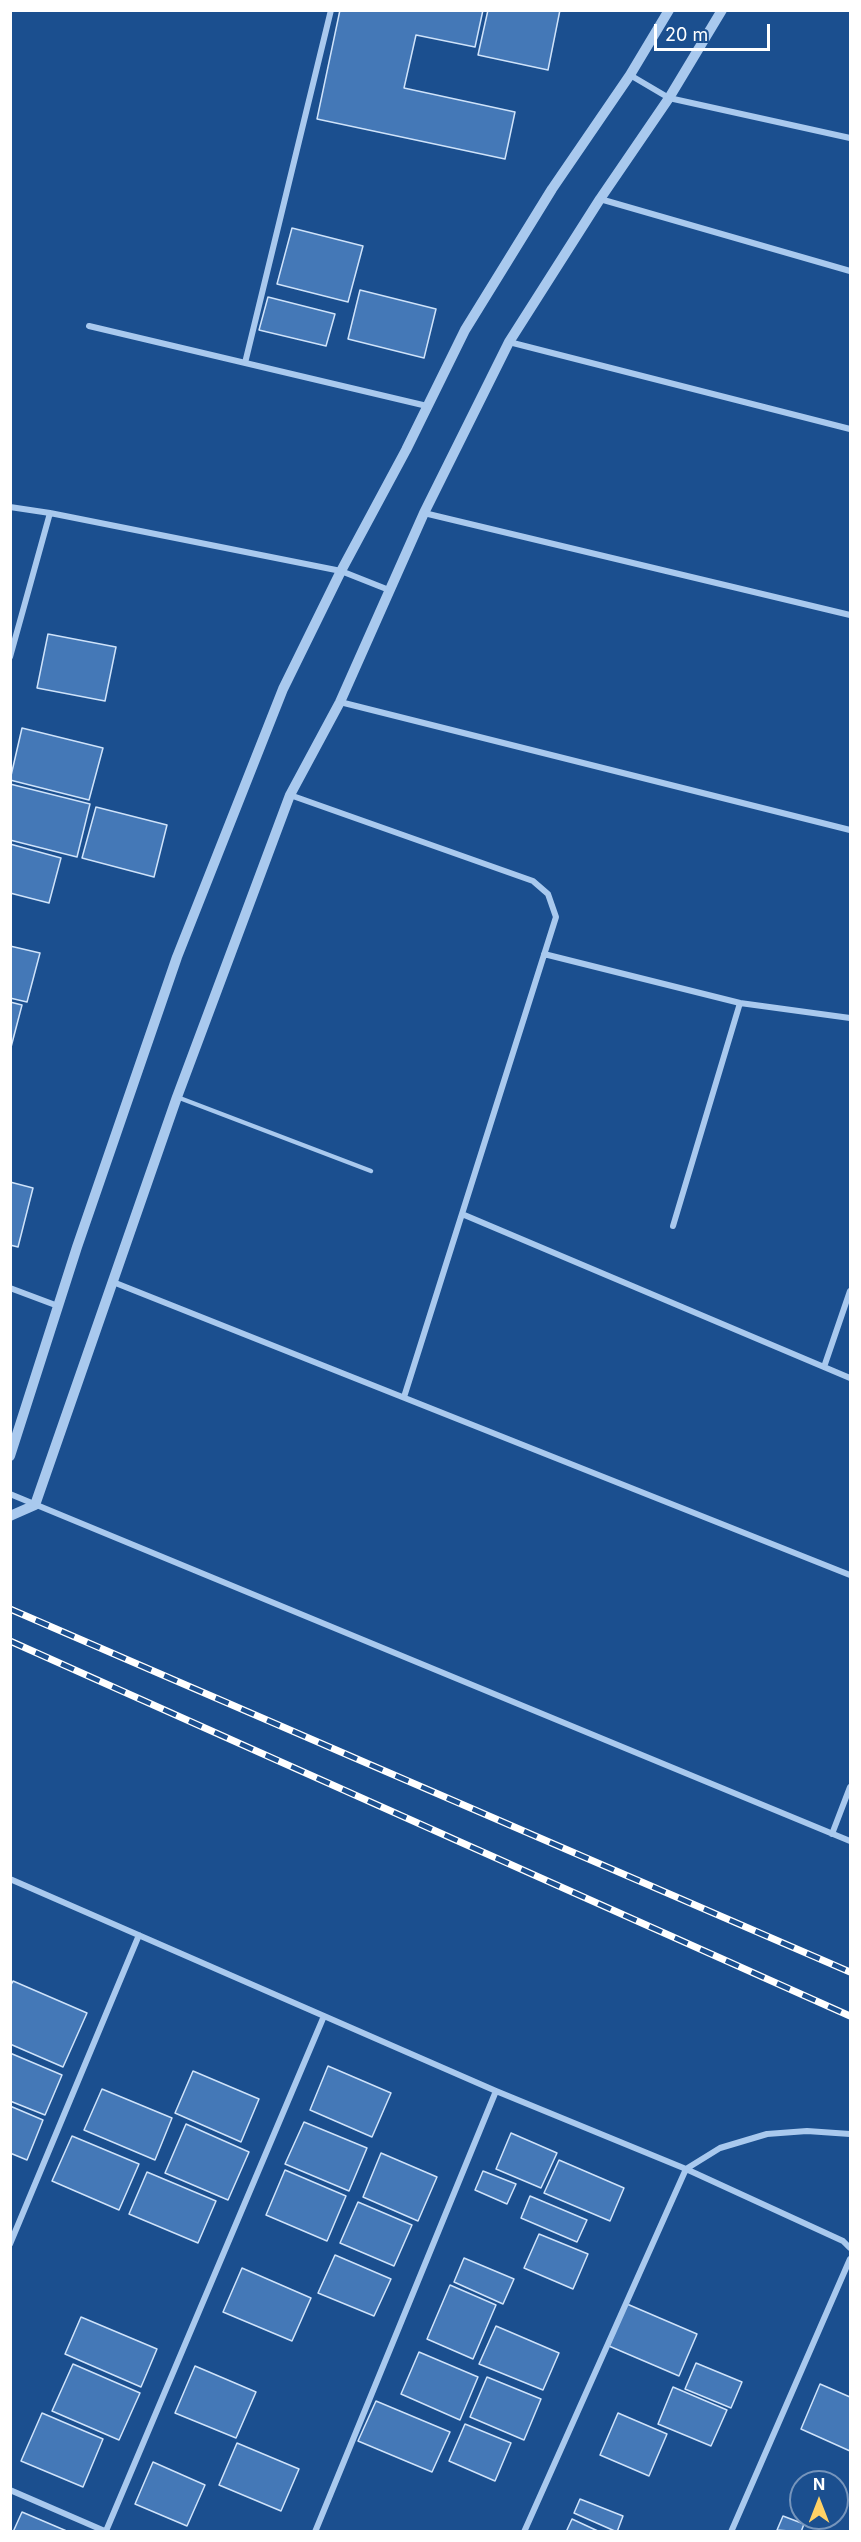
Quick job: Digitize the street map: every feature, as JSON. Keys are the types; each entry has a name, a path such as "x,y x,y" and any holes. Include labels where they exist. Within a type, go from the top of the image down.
{"street":[{"path":"245,363 331,10"},
{"path":"10,1456 58,1306 177,957 283,689 465,330 552,189 630,75 669,10"},
{"path":"10,1516 35,1505 177,1097 291,795 340,702 424,513 509,342 600,199 669,98 722,10"},
{"path":"630,75 669,98 850,138"},
{"path":"600,199 850,271"},
{"path":"89,326 427,406"},
{"path":"509,342 850,429"},
{"path":"10,507 341,571 389,590"},
{"path":"10,657 50,513"},
{"path":"424,513 850,615"},
{"path":"340,702 850,830"},
{"path":"291,795 532,880 548,894 556,917 404,1397"},
{"path":"544,954 740,1003 850,1018"},
{"path":"673,1226 740,1003"},
{"path":"462,1214 850,1378"},
{"path":"113,1282 850,1575"},
{"path":"10,1288 58,1306"},
{"path":"824,1367 850,1291"},
{"path":"10,1494 850,1842"},
{"path":"832,1834 850,1788"},
{"path":"10,1879 496,2091 686,2169 843,2241 850,2248"},
{"path":"10,2244 139,1935"},
{"path":"10,2490 106,2531 324,2016"},
{"path":"315,2532 496,2091"},
{"path":"524,2532 686,2169 720,2148 766,2134 807,2131 850,2134"},
{"path":"731,2532 850,2259"}],"lane":[{"path":"177,1097 371,1171"}],"building":[{"path":"340,10 483,10 475,47 416,35 404,88 515,112 505,159 317,119"},
{"path":"488,10 560,10 548,70 478,55"},
{"path":"292,228 363,246 348,302 277,284"},
{"path":"360,290 436,309 424,358 348,339"},
{"path":"268,297 335,314 326,346 259,330"},
{"path":"48,634 116,647 105,701 37,688"},
{"path":"22,728 103,748 89,800 10,780"},
{"path":"10,784 90,804 77,857 10,840"},
{"path":"96,807 167,825 154,877 82,858"},
{"path":"10,844 61,858 49,903 10,893"},
{"path":"10,946 40,953 27,1002 10,998"},
{"path":"10,1002 22,1005 10,1051"},
{"path":"10,1182 33,1188 18,1247 10,1245"},
{"path":"13,1981 87,2013 63,2067 10,2044 10,1987"},
{"path":"10,2053 62,2075 45,2115 10,2101"},
{"path":"328,2066 391,2093 372,2137 310,2110"},
{"path":"193,2071 259,2099 241,2142 175,2113"},
{"path":"102,2089 172,2118 155,2160 84,2130"},
{"path":"10,2106 43,2120 27,2160 10,2153"},
{"path":"304,2122 367,2148 349,2191 285,2164"},
{"path":"186,2124 249,2152 228,2200 165,2173"},
{"path":"511,2133 557,2153 541,2188 496,2169"},
{"path":"72,2136 139,2164 119,2210 52,2181"},
{"path":"381,2153 437,2177 418,2221 363,2197"},
{"path":"559,2160 624,2188 610,2221 544,2193"},
{"path":"285,2170 346,2196 327,2241 266,2215"},
{"path":"483,2171 516,2184 507,2204 475,2190"},
{"path":"147,2172 216,2201 198,2243 129,2214"},
{"path":"530,2196 587,2220 577,2242 521,2218"},
{"path":"358,2202 412,2225 394,2266 340,2243"},
{"path":"539,2234 588,2254 573,2289 524,2268"},
{"path":"335,2255 391,2279 374,2316 318,2293"},
{"path":"464,2258 514,2279 503,2304 454,2282"},
{"path":"242,2268 311,2298 292,2341 223,2312"},
{"path":"450,2285 496,2305 473,2359 427,2339"},
{"path":"627,2304 697,2334 679,2376 609,2346"},
{"path":"81,2317 157,2349 141,2387 65,2354"},
{"path":"496,2326 559,2353 543,2390 479,2364"},
{"path":"419,2352 478,2377 460,2420 401,2394"},
{"path":"696,2363 742,2382 731,2408 685,2389"},
{"path":"73,2364 140,2393 119,2440 52,2411"},
{"path":"195,2366 256,2392 236,2438 175,2413"},
{"path":"487,2377 541,2399 524,2440 470,2417"},
{"path":"820,2384 850,2397 850,2451 801,2429"},
{"path":"673,2387 727,2410 711,2446 658,2424"},
{"path":"376,2401 450,2432 432,2472 358,2441"},
{"path":"42,2413 103,2439 83,2487 21,2461"},
{"path":"618,2413 667,2434 649,2476 600,2455"},
{"path":"465,2424 511,2443 495,2481 449,2461"},
{"path":"237,2443 299,2469 281,2511 219,2485"},
{"path":"153,2462 205,2485 187,2526 135,2504"},
{"path":"580,2499 623,2516 617,2532 574,2513"},
{"path":"22,2512 69,2532 13,2532"},
{"path":"783,2516 789,2518 789,2530 802,2530 801,2532 777,2530"},
{"path":"572,2519 600,2532 566,2532"}],"railway":[{"path":"10,1609 850,1972"},
{"path":"10,1641 850,2016"}]}
